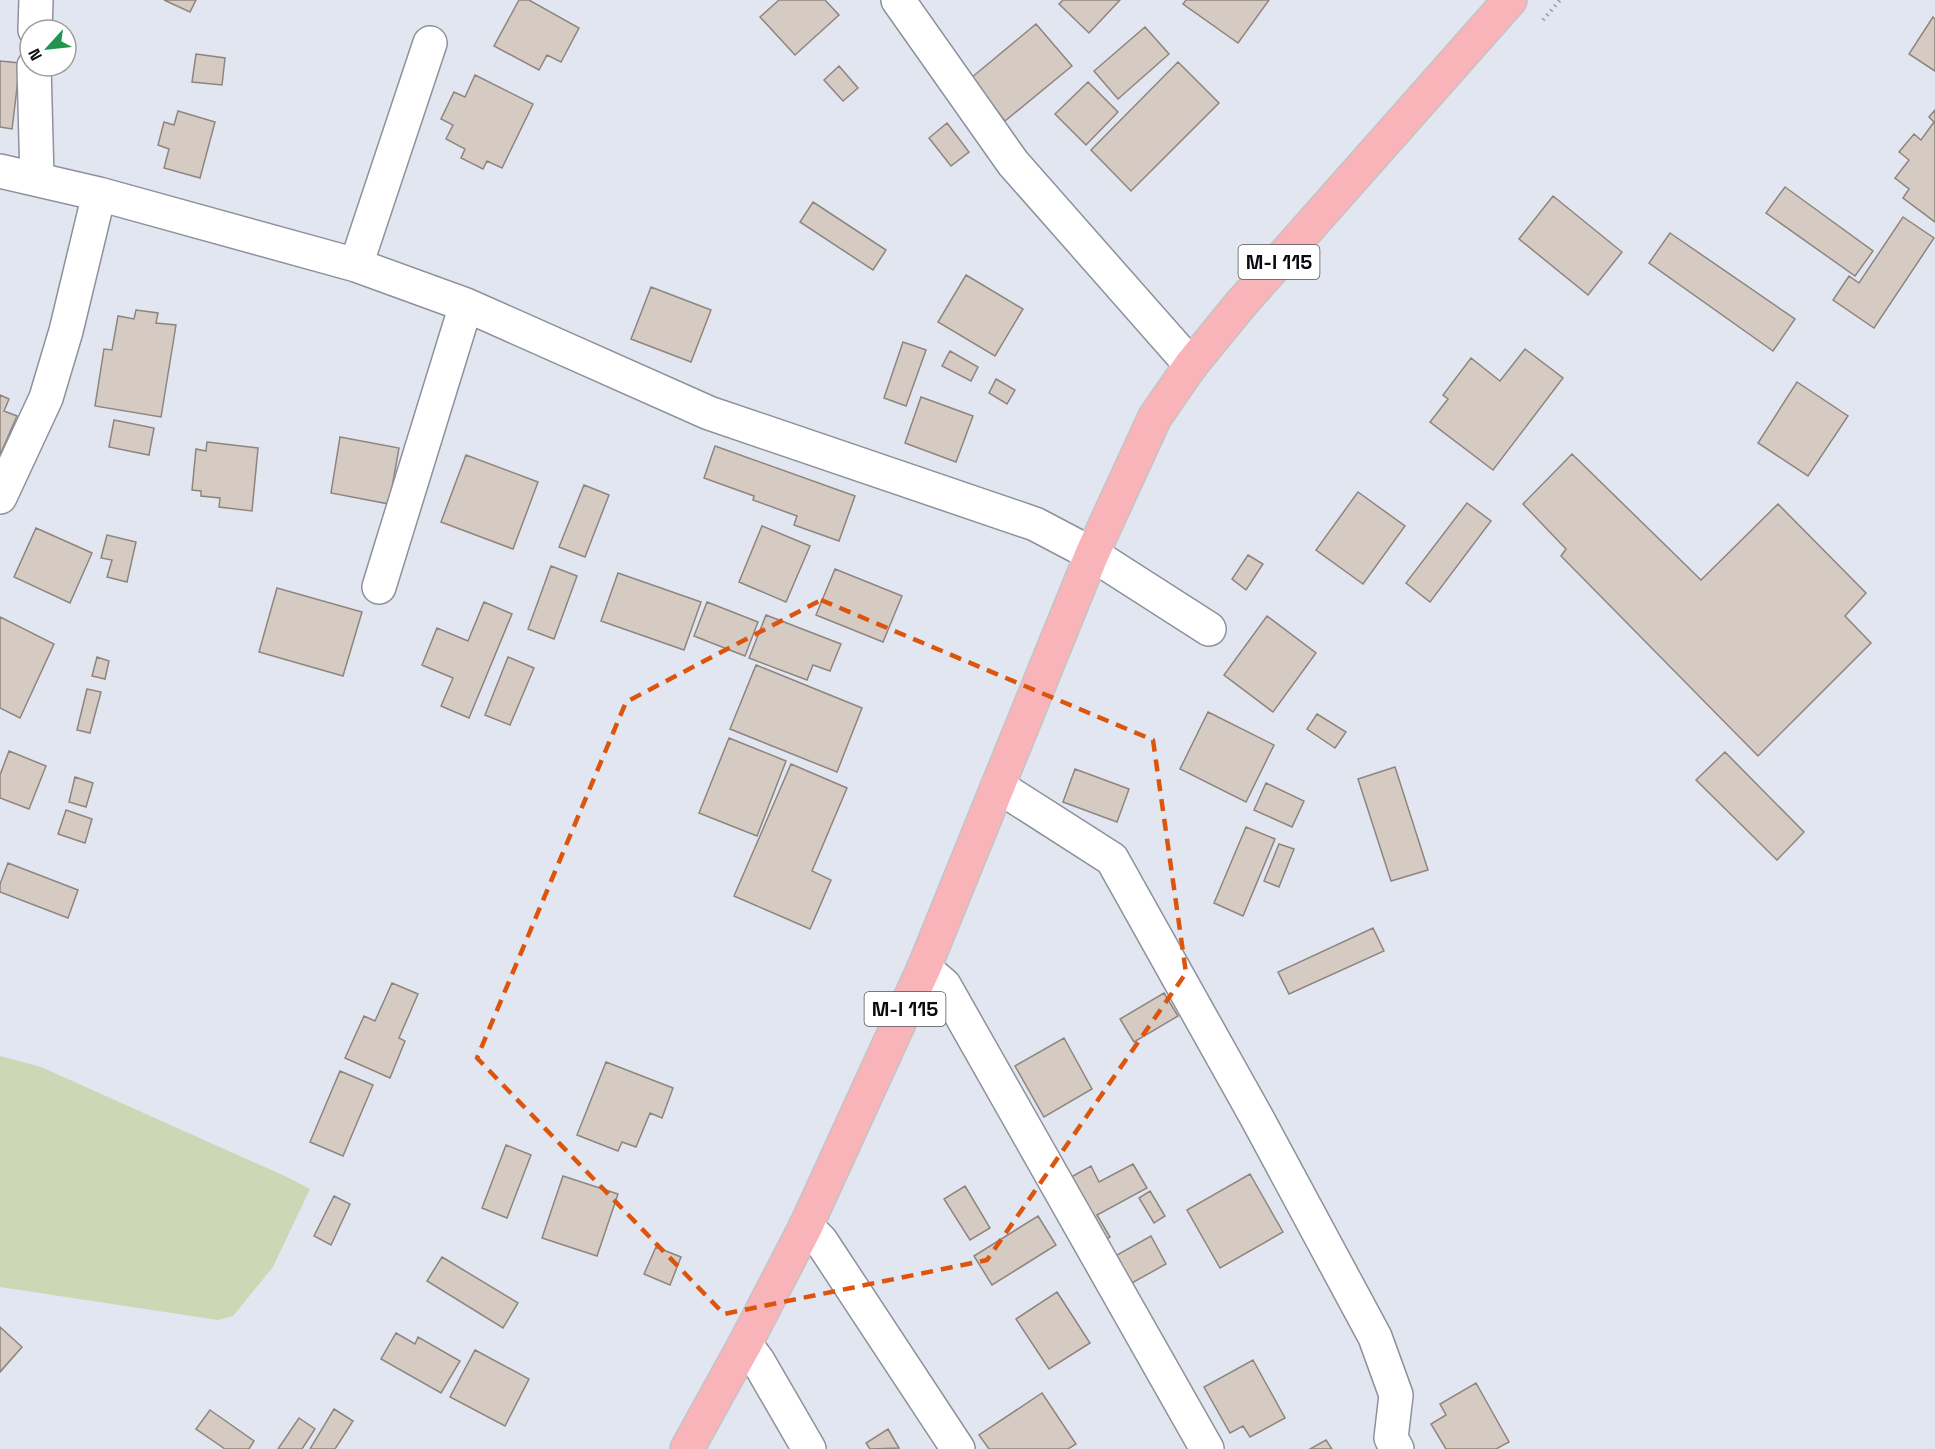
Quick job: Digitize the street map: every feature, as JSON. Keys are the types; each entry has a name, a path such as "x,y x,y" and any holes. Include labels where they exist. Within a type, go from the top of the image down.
{"main road":[{"name":"M-I 115","path":"687,1449 807,1226 924,968 1092,554 1155,417 1191,365 1240,305 1510,0"}],"street":[{"path":"35,18 36,0"},
{"path":"898,0 1013,163 1191,365"},
{"path":"356,265 430,43"},
{"path":"34,78 36,179"},
{"path":"0,171 99,194 356,265 466,305 709,412 1035,524 1092,554 1209,629"},
{"path":"0,497 46,398 66,331 99,194"},
{"path":"379,587 466,305"},
{"path":"998,786 1112,859 1257,1118 1375,1337 1396,1395 1392,1438 1397,1449"},
{"path":"924,968 944,985 1207,1449"},
{"path":"807,1226 821,1241 958,1449"},
{"path":"745,1344 758,1360 809,1449"}],"path":[{"path":"1540,22 1560,0"}],"highlighted area":[{"path":"821,600 1153,740 1186,973 987,1260 724,1314 477,1058 626,702"}],"green space":[{"path":"0,1056 41,1067 310,1189 273,1267 233,1316 218,1320 0,1287"}],"building":[{"path":"164,0 196,0 190,12"},
{"path":"519,0 529,0 579,28 561,62 547,55 539,70 494,46"},
{"path":"779,0 825,0 839,15 795,55 760,17"},
{"path":"1063,0 1120,0 1089,33 1059,4"},
{"path":"1186,0 1269,0 1238,43 1183,4"},
{"path":"1933,17 1935,19 1935,71 1909,54"},
{"path":"1036,24 1072,66 1005,121 971,78"},
{"path":"1145,27 1169,54 1118,99 1094,71"},
{"path":"196,54 225,58 222,85 192,82"},
{"path":"0,61 18,63 12,129 0,127"},
{"path":"1178,62 1219,103 1131,191 1091,150"},
{"path":"839,66 858,88 843,101 824,80"},
{"path":"475,75 533,104 502,168 487,161 483,169 461,158 465,149 446,139 453,125 441,119 454,92 465,97"},
{"path":"1088,82 1118,112 1086,145 1055,114"},
{"path":"1935,110 1935,222 1903,198 1909,189 1895,178 1909,160 1899,152 1914,134 1921,140 1934,122 1929,117"},
{"path":"178,111 215,122 200,178 164,168 169,149 158,145 164,122 174,125"},
{"path":"947,123 969,152 951,166 929,138"},
{"path":"1785,187 1873,251 1855,276 1766,213"},
{"path":"1553,196 1622,252 1588,295 1519,239"},
{"path":"813,202 886,250 873,270 800,222"},
{"path":"1903,217 1934,238 1874,328 1833,300 1849,276 1859,283"},
{"path":"1670,233 1795,319 1773,351 1649,263"},
{"path":"966,275 1023,309 995,356 938,322"},
{"path":"651,287 711,310 691,362 631,339"},
{"path":"136,310 158,313 156,323 176,325 161,417 95,406 104,349 112,350 118,316 134,319"},
{"path":"903,342 926,350 906,406 884,398"},
{"path":"1525,349 1563,378 1493,470 1430,422 1448,399 1443,395 1471,358 1500,381"},
{"path":"950,351 978,367 971,381 942,366"},
{"path":"996,379 1015,390 1007,404 989,393"},
{"path":"1797,382 1848,416 1808,476 1758,443"},
{"path":"0,395 9,399 4,411 17,416 0,455"},
{"path":"921,397 973,416 956,462 905,443"},
{"path":"114,420 154,428 149,455 109,447"},
{"path":"340,437 399,448 389,504 331,493"},
{"path":"207,442 258,448 252,511 219,507 220,498 201,496 201,491 192,490 196,449 206,451"},
{"path":"715,446 855,496 839,541 794,525 797,516 753,500 754,496 704,478"},
{"path":"1572,454 1701,580 1778,504 1866,593 1845,616 1871,643 1758,756 1561,556 1566,549 1523,504"},
{"path":"466,455 538,482 513,549 441,522"},
{"path":"584,485 609,495 585,557 559,547"},
{"path":"1358,492 1405,526 1363,584 1316,550"},
{"path":"1467,503 1491,521 1430,602 1406,583"},
{"path":"762,526 810,546 786,602 739,582"},
{"path":"36,528 92,553 70,603 14,577"},
{"path":"107,535 136,542 127,582 107,577 112,560 101,558"},
{"path":"1248,555 1263,564 1246,590 1232,579"},
{"path":"551,566 577,576 554,639 528,629"},
{"path":"835,569 902,596 883,642 816,615"},
{"path":"618,573 701,602 684,650 601,621"},
{"path":"277,588 362,612 343,676 259,652"},
{"path":"484,602 512,614 469,718 441,706 453,678 422,665 437,628 468,641"},
{"path":"707,602 758,622 745,656 694,636"},
{"path":"766,615 841,644 830,671 813,665 807,680 749,658"},
{"path":"1267,616 1316,653 1273,712 1224,675"},
{"path":"0,617 54,644 20,718 0,708"},
{"path":"97,657 109,661 105,679 92,676"},
{"path":"508,657 534,668 510,725 485,715"},
{"path":"756,665 862,708 837,772 730,729"},
{"path":"87,689 101,692 90,733 77,730"},
{"path":"1208,712 1274,745 1246,802 1180,769"},
{"path":"1317,714 1346,732 1335,748 1307,729"},
{"path":"729,738 786,761 757,836 699,813"},
{"path":"9,751 46,766 29,809 0,798 0,775"},
{"path":"1725,752 1804,832 1777,860 1696,780"},
{"path":"791,764 847,788 812,871 831,880 810,929 734,896"},
{"path":"1395,767 1428,870 1391,881 1358,779"},
{"path":"1075,769 1129,789 1117,822 1063,802"},
{"path":"75,777 93,783 86,807 69,802"},
{"path":"1266,783 1304,801 1292,827 1254,810"},
{"path":"66,810 92,819 85,843 58,834"},
{"path":"1246,827 1275,839 1243,916 1214,903"},
{"path":"1279,844 1294,849 1279,887 1264,881"},
{"path":"8,863 78,890 68,918 0,892 0,884"},
{"path":"1373,928 1384,951 1289,994 1278,972"},
{"path":"392,983 418,994 399,1038 405,1041 390,1078 345,1058 364,1016 375,1021"},
{"path":"1164,993 1178,1016 1134,1042 1120,1019"},
{"path":"1064,1038 1092,1089 1044,1117 1015,1066"},
{"path":"606,1062 673,1088 662,1118 650,1113 636,1147 622,1142 618,1151 577,1135"},
{"path":"340,1071 373,1085 343,1156 310,1142"},
{"path":"506,1145 531,1155 507,1218 482,1208"},
{"path":"1133,1164 1147,1188 1097,1215 1110,1237 1097,1244 1062,1182 1091,1166 1099,1182"},
{"path":"1250,1174 1283,1232 1220,1268 1187,1210"},
{"path":"563,1176 618,1194 597,1256 542,1238"},
{"path":"965,1186 990,1228 970,1240 944,1199"},
{"path":"1150,1191 1165,1216 1154,1223 1139,1198"},
{"path":"334,1196 350,1204 331,1245 314,1236"},
{"path":"1038,1216 1056,1245 992,1285 974,1256"},
{"path":"1151,1236 1166,1264 1123,1288 1108,1260"},
{"path":"656,1247 681,1257 670,1285 644,1274"},
{"path":"442,1257 518,1303 503,1328 427,1281"},
{"path":"1057,1292 1090,1343 1049,1369 1016,1319"},
{"path":"0,1327 22,1347 0,1372"},
{"path":"396,1333 415,1344 418,1337 460,1361 441,1393 381,1359"},
{"path":"475,1350 529,1379 505,1426 450,1397"},
{"path":"1253,1360 1285,1418 1250,1437 1243,1426 1230,1433 1204,1387"},
{"path":"1476,1383 1509,1442 1496,1449 1446,1449 1431,1424 1446,1415 1440,1404"},
{"path":"1042,1393 1076,1444 1068,1449 989,1449 979,1435"},
{"path":"334,1409 353,1421 335,1449 310,1449"},
{"path":"210,1410 254,1441 249,1449 225,1449 196,1429"},
{"path":"299,1418 315,1429 302,1449 278,1449"},
{"path":"888,1429 899,1448 870,1449 866,1443"},
{"path":"1326,1440 1332,1449 1310,1449"}]}
